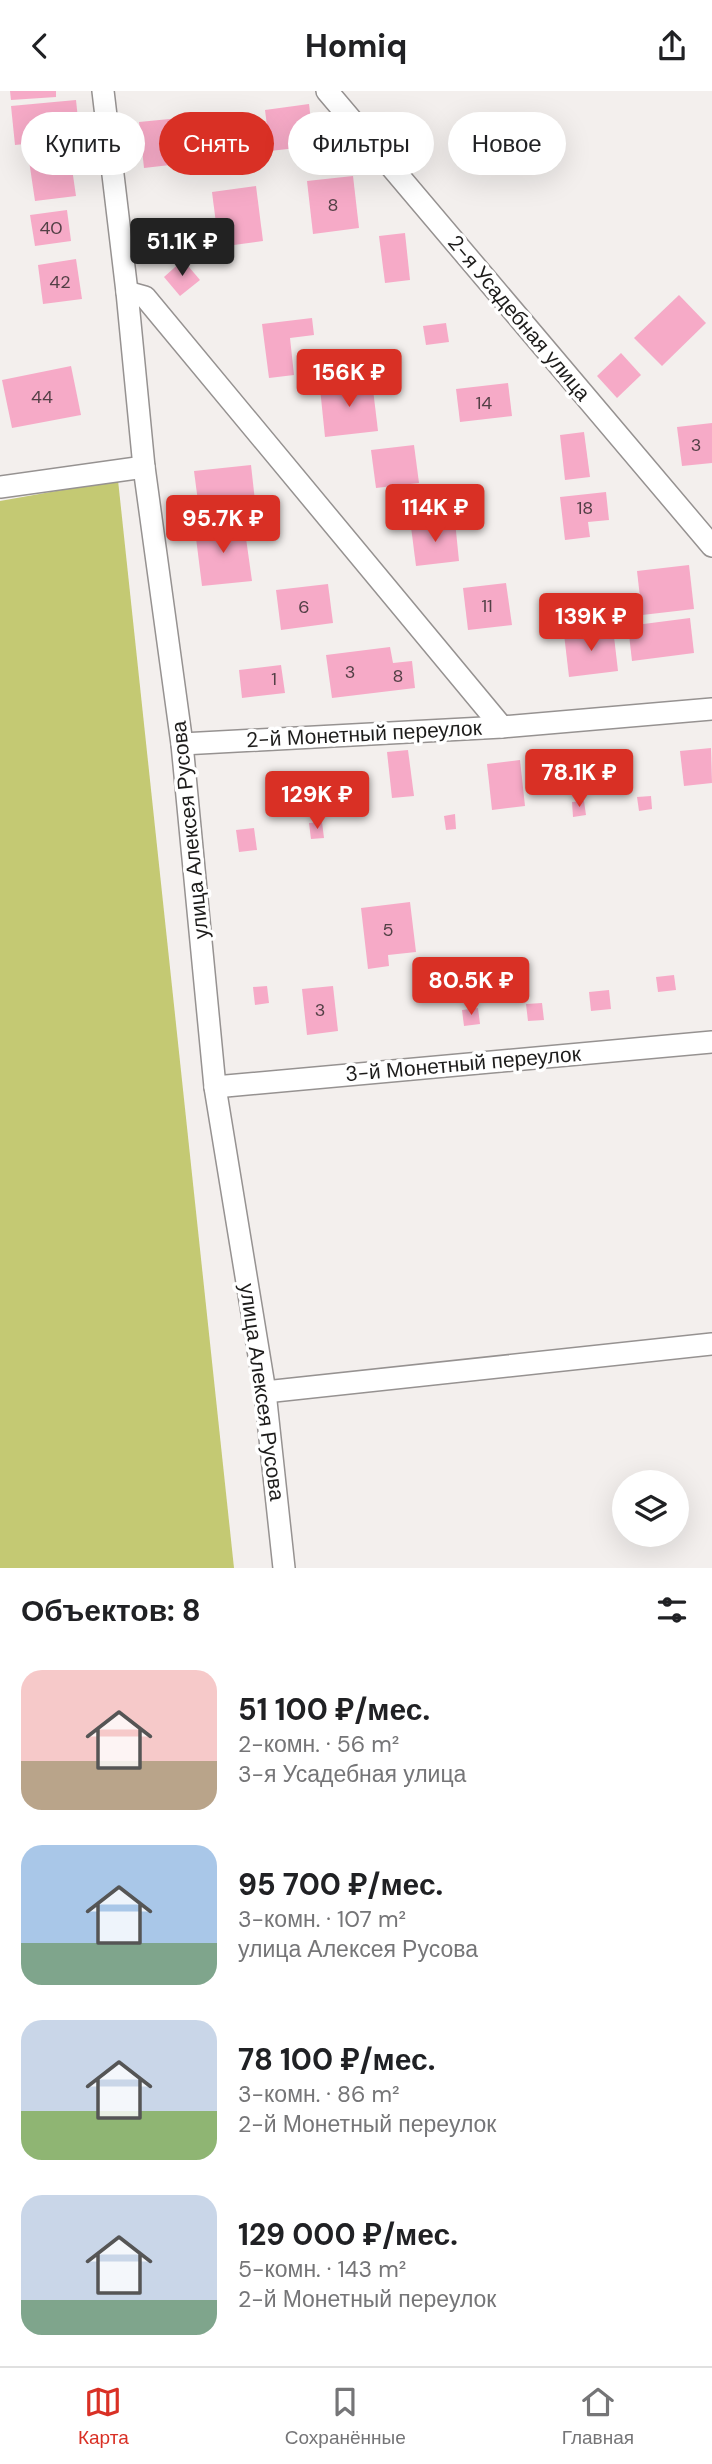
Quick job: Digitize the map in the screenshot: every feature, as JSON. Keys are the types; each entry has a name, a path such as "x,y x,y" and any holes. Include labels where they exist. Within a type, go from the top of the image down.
{"street":[{"name":"улица Алексея Русова","path":"103,91 144,467 183,744 215,1087 265,1392 284,1568"},
{"name":"2-я Усадебная улица","path":"327,91 712,546"},
{"path":"127,292 145,297 502,727"},
{"path":"0,487 144,467"},
{"name":"2-й Монетный переулок","path":"183,744 502,727 712,709"},
{"name":"3-й Монетный переулок","path":"215,1087 712,1042"},
{"path":"265,1392 712,1344"}],"green space":[{"path":"118,480 234,1568 0,1568 0,501"}],"building":[{"path":"10,91 56,91 56,97 11,100"},
{"path":"76,100 77,112 21,112 21,144 15,145 11,106"},
{"path":"309,104 310,112 288,112 288,149 274,151 274,112 265,110"},
{"path":"159,120 159,166 145,168 145,121"},
{"path":"31,175 73,175 76,196 35,201"},
{"path":"353,176 359,228 313,234 307,181"},
{"path":"256,186 263,241 219,247 212,192"},
{"path":"67,210 71,241 35,246 30,215"},
{"path":"405,233 410,280 385,283 379,236"},
{"path":"76,259 82,299 43,304 38,265"},
{"path":"183,260 200,280 180,296 164,277"},
{"path":"679,295 706,323 662,366 634,338"},
{"path":"312,318 314,335 290,338 294,375 269,378 262,324"},
{"path":"446,323 449,342 426,345 423,326"},
{"path":"621,353 641,375 617,398 597,376"},
{"path":"71,366 81,415 12,428 2,380"},
{"path":"372,381 378,431 325,437 320,388"},
{"path":"508,383 512,416 460,422 456,389"},
{"path":"712,423 712,463 682,466 677,427"},
{"path":"584,432 590,477 565,480 560,435"},
{"path":"414,445 419,483 376,488 371,450"},
{"path":"251,465 256,510 200,517 194,471"},
{"path":"606,492 609,520 588,522 590,537 565,540 560,497"},
{"path":"455,521 459,561 416,566 411,527"},
{"path":"244,524 252,581 202,586 195,530"},
{"path":"689,565 694,609 642,615 637,571"},
{"path":"506,583 512,625 468,630 463,588"},
{"path":"328,584 333,623 281,630 276,590"},
{"path":"690,618 694,653 632,661 628,626"},
{"path":"613,628 618,671 569,677 564,634"},
{"path":"390,647 393,663 412,661 415,688 332,698 326,655"},
{"path":"281,665 285,693 242,698 239,670"},
{"path":"711,748 712,783 684,786 680,751"},
{"path":"408,750 414,796 392,798 387,752"},
{"path":"520,760 525,806 492,810 487,764"},
{"path":"651,796 652,809 639,811 637,797"},
{"path":"584,801 586,815 573,817 572,802"},
{"path":"455,814 456,829 446,830 444,816"},
{"path":"322,822 324,838 311,839 309,823"},
{"path":"254,828 257,850 239,852 236,830"},
{"path":"410,902 416,952 388,955 389,966 368,969 361,908"},
{"path":"674,975 676,990 658,992 656,977"},
{"path":"267,986 269,1003 255,1005 253,987"},
{"path":"333,986 338,1031 307,1035 302,989"},
{"path":"609,990 611,1009 591,1011 589,992"},
{"path":"542,1003 544,1020 528,1021 526,1004"},
{"path":"478,1008 480,1024 464,1026 462,1010"}]}
